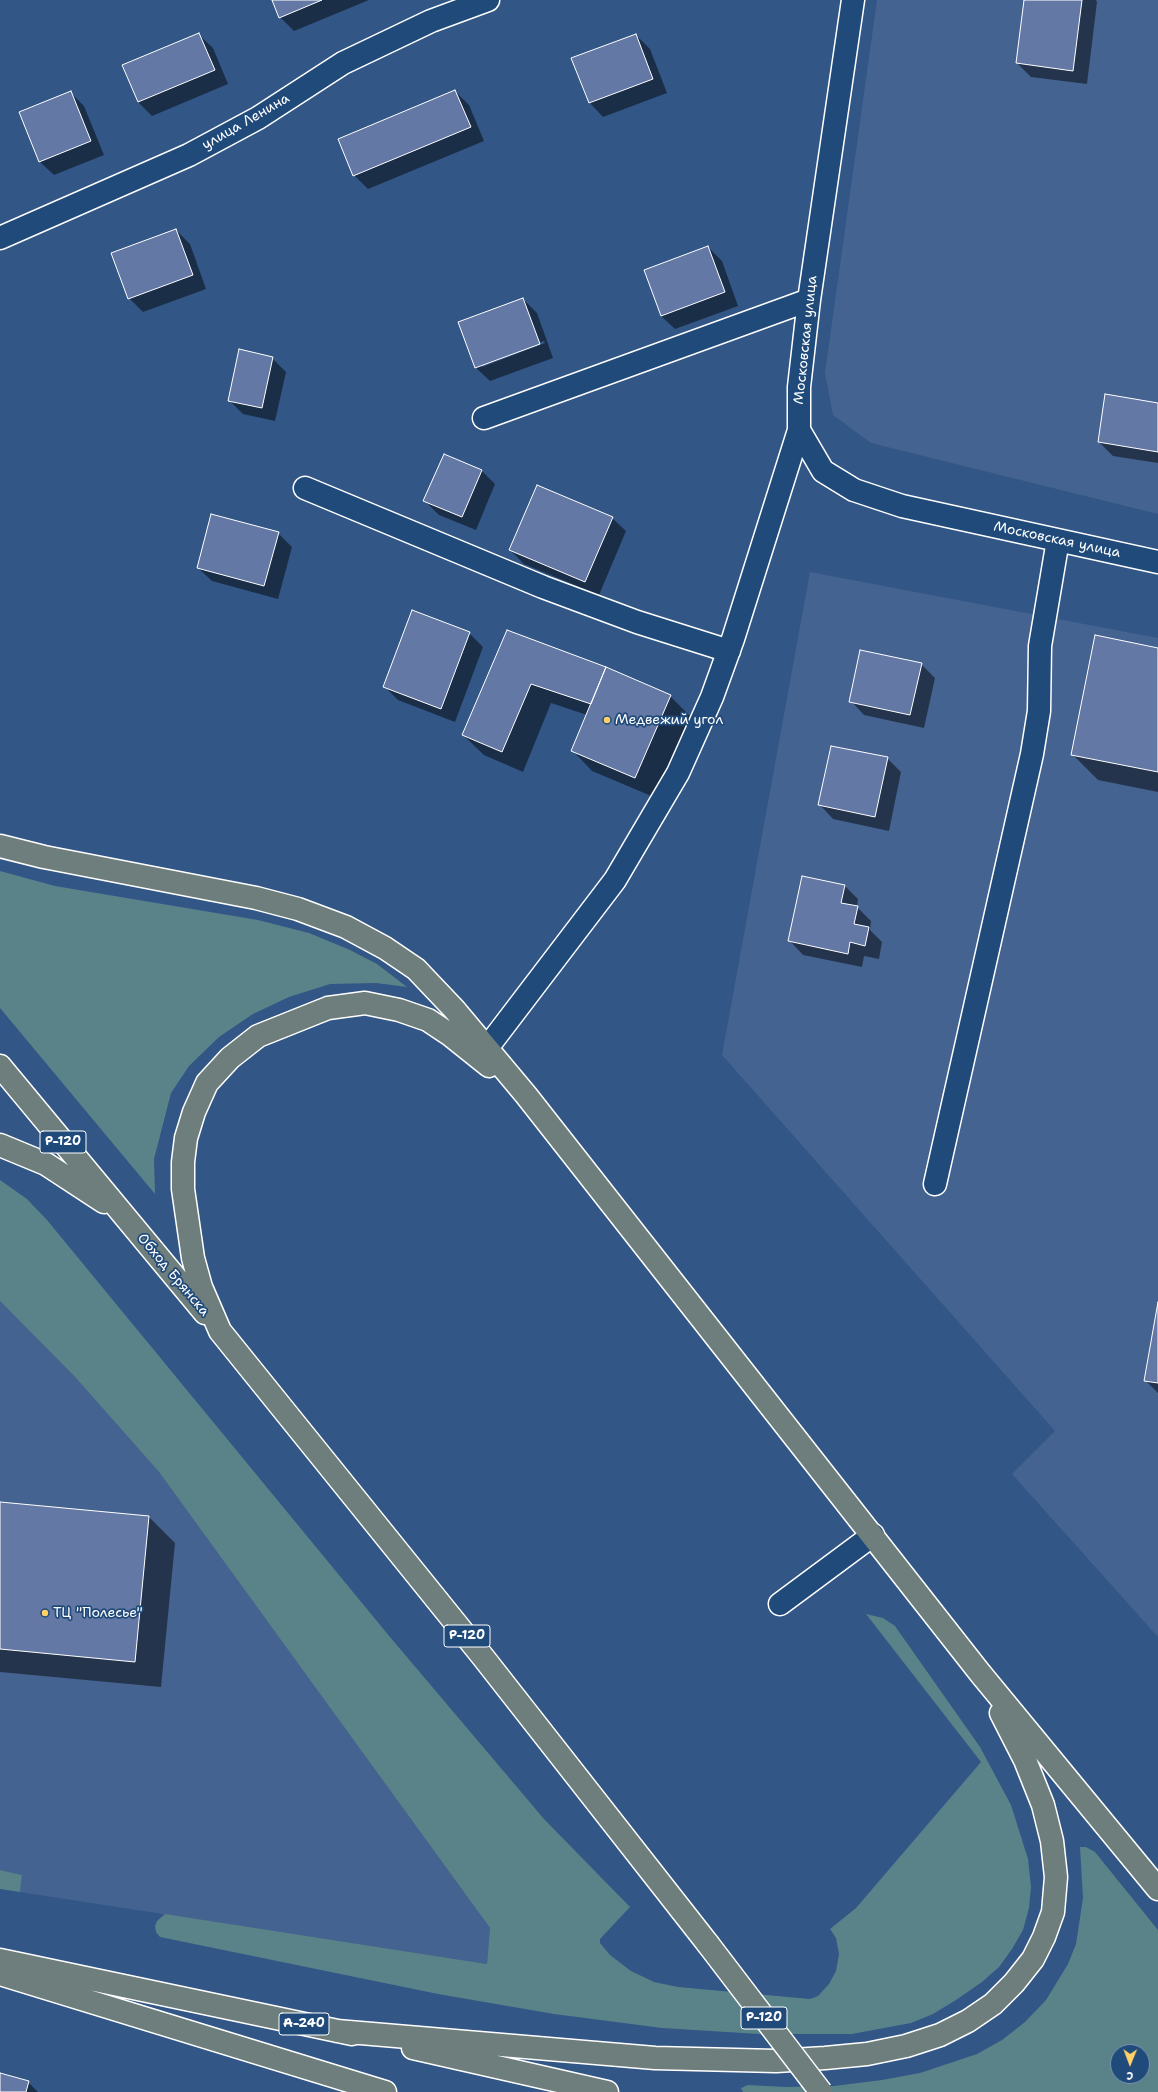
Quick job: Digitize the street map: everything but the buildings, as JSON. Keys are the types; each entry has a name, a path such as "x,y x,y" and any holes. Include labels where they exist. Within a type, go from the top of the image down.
{"highway":[{"path":"0,846 52,859 256,898 298,909 346,927 385,948 416,969 454,1009 526,1095 980,1673 1158,1888"},
{"path":"220,1331 201,1287 193,1258 183,1189 183,1162 186,1138 194,1112 208,1083 230,1058 258,1036 328,1008 365,1003 399,1010 428,1020 449,1034 526,1095"},
{"name":"Р-120","path":"0,1066 126,1218"},
{"path":"0,1145 46,1164 126,1218"},
{"name":"Обход Брянска","path":"126,1218 220,1331"},
{"name":"Р-120","path":"220,1331 483,1657 708,1944 821,2092"},
{"path":"337,2031 655,2058 776,2061 867,2054 906,2046 940,2035 968,2021 998,1998 1014,1983 1033,1959 1044,1937 1053,1912 1056,1877 1052,1841 1043,1805 1025,1760 980,1673"},
{"name":"А-240","path":"0,1960 337,2031 607,2092"},
{"path":"0,1974 385,2092"}],"street":[{"name":"улица Ленина","path":"0,238 189,155 258,118 343,63 431,21 488,0"},
{"name":"Московская улица","path":"853,0 809,300 799,387 799,430 823,471 854,490 902,506 1158,562"},
{"path":"484,418 809,300"},
{"path":"487,1048 615,880 678,773 712,697 729,651 799,430"},
{"path":"305,488 543,587 637,622 729,651"},
{"path":"936,1184 1032,754 1038,711 1040,646 1058,540"},
{"path":"780,1604 873,1535"}],"shaded area":[{"path":"877,0 1158,0 1158,514 871,443 833,415 825,373"},
{"path":"810,572 1158,638 1158,1637 1012,1474 1055,1431 722,1055"},
{"path":"0,1301 76,1378 159,1472 490,1928 487,1964 20,1892 22,1875 0,1870"}],"green space":[{"path":"0,871 55,886 258,920 309,933 350,950 377,964 407,987 376,983 330,984 289,997 253,1014 219,1037 189,1066 171,1093 154,1159 155,1194 0,1008"},
{"path":"0,1180 27,1199 47,1220 390,1637 544,1819 630,1907 600,1939 600,1943 610,1955 631,1971 654,1982 678,1987 810,1999 818,1996 829,1984 836,1971 839,1954 836,1938 830,1929 856,1908 981,1762 866,1614 883,1618 895,1626 980,1747 1011,1805 1028,1859 1031,1887 1029,1908 1023,1930 999,1967 982,1982 956,2000 933,2014 911,2023 852,2034 759,2034 662,2028 554,2014 438,1994 160,1937 156,1932 155,1926 157,1921 165,1914 487,1964 490,1928 159,1472 76,1378 0,1301"},
{"path":"1080,1847 1086,1847 1095,1852 1158,1930 1158,2092 743,2092 741,2088 748,2085 785,2087 834,2086 882,2080 920,2073 977,2054 1002,2040 1025,2022 1046,2000 1068,1964 1076,1944 1083,1898"},
{"path":"0,1870 22,1875 20,1892 0,1889"}],"place":[{"name":"Медвежий угол","path":"607,720"},
{"name":"ТЦ \"Полесье\"","path":"45,1613"}]}
